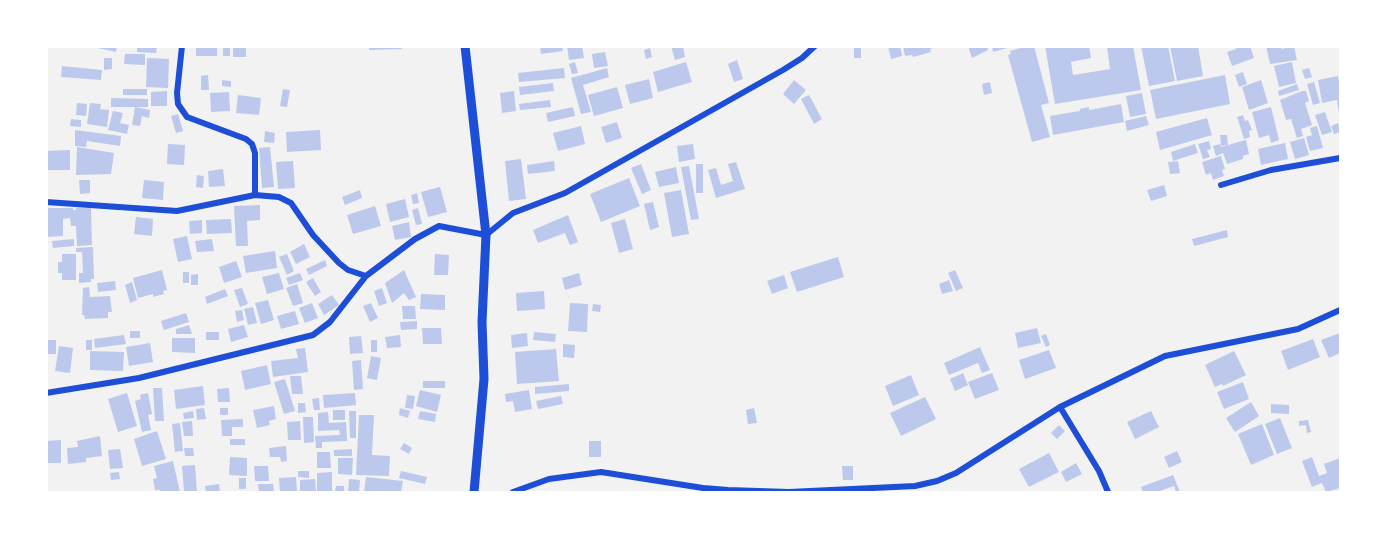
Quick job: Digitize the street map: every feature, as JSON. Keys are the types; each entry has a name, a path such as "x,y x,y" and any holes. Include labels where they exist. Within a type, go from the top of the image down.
{"highway":[{"path":"465,46 486,235 482,322 484,379 474,492"}],"street":[{"path":"182,46 178,104 188,117 246,139 252,144 255,153 255,195"},
{"path":"46,393 140,378 313,335 330,322 366,276 415,239 440,226 486,235 513,213 565,193 701,114 783,70 802,58 814,46"},
{"path":"1221,185 1271,170 1341,158"},
{"path":"46,202 177,211 255,195 279,197 291,204 313,235 339,263 348,270 366,276"},
{"path":"513,492 549,479 601,472 702,488 789,492 915,486 937,481 956,473 1060,407 1165,356 1298,329 1341,310"},
{"path":"1060,407 1099,471 1108,492"}],"building":[{"path":"89,46 117,46 116,52"},
{"path":"137,46 157,46 156,53 137,52"},
{"path":"196,46 217,46 217,56 196,56"},
{"path":"223,46 230,46 230,56 223,56"},
{"path":"233,46 246,46 246,57 233,57"},
{"path":"369,46 402,46 402,49 369,50"},
{"path":"540,46 562,46 563,51 541,54"},
{"path":"567,46 582,46 584,58 569,60"},
{"path":"671,46 683,46 685,57 675,60"},
{"path":"854,46 861,46 861,58 854,58"},
{"path":"888,46 900,46 902,56 891,59"},
{"path":"903,46 937,47 930,49 931,52 913,57 912,55 905,56"},
{"path":"968,46 987,46 988,50 972,58"},
{"path":"992,46 1011,46 1011,47 993,52"},
{"path":"1034,46 1049,103 1041,105 1050,137 1032,142 1008,55 1011,54 1010,51"},
{"path":"1045,46 1089,46 1091,58 1071,62 1073,75 1110,69 1107,46 1133,46 1141,90 1055,104"},
{"path":"1141,46 1168,46 1175,81 1149,86"},
{"path":"1170,46 1198,46 1203,76 1177,81"},
{"path":"1235,46 1250,46 1254,58 1232,66 1227,52 1236,49"},
{"path":"1266,46 1282,46 1282,49 1294,46 1297,60 1270,64"},
{"path":"650,48 652,57 646,59 644,50"},
{"path":"605,52 608,66 594,68 592,54"},
{"path":"125,54 145,54 145,65 124,64"},
{"path":"104,58 112,58 112,69 104,70"},
{"path":"147,58 169,59 168,88 146,87"},
{"path":"737,60 743,79 734,82 728,64"},
{"path":"575,62 578,73 572,74 569,64"},
{"path":"686,62 692,82 658,92 653,72"},
{"path":"1292,62 1296,83 1279,87 1274,66"},
{"path":"62,66 102,70 101,80 61,77"},
{"path":"564,68 565,78 519,82 518,73"},
{"path":"607,68 609,77 583,85 591,112 581,114 571,78"},
{"path":"1309,68 1312,77 1305,79 1302,70"},
{"path":"1243,72 1247,84 1239,87 1235,75"},
{"path":"208,75 209,90 201,90 201,76"},
{"path":"1225,75 1230,104 1156,119 1150,90"},
{"path":"1338,76 1339,114 1337,100 1322,103 1318,80"},
{"path":"649,79 653,98 630,104 625,85"},
{"path":"222,80 231,81 231,87 222,86"},
{"path":"794,80 806,90 794,104 783,94"},
{"path":"1261,80 1268,103 1249,110 1242,87"},
{"path":"990,82 992,93 984,95 982,84"},
{"path":"1314,82 1320,103 1313,105 1307,84"},
{"path":"553,83 554,91 520,95 519,87"},
{"path":"1297,84 1299,90 1279,96 1278,91"},
{"path":"617,87 623,108 594,116 588,95"},
{"path":"123,89 147,89 147,95 123,95"},
{"path":"283,89 290,90 287,107 280,106"},
{"path":"167,91 167,106 151,106 151,92"},
{"path":"514,91 516,111 502,113 500,93"},
{"path":"1306,91 1309,101 1305,103 1312,125 1301,129 1303,136 1297,138 1291,119 1286,120 1280,100"},
{"path":"229,92 230,111 211,112 210,93"},
{"path":"1142,93 1146,114 1130,117 1126,96"},
{"path":"238,95 261,98 259,115 236,113"},
{"path":"809,95 822,119 814,124 801,99"},
{"path":"111,98 148,99 148,107 111,107"},
{"path":"550,100 551,107 520,110 519,104"},
{"path":"77,103 87,104 86,116 76,115"},
{"path":"90,103 101,104 100,109 109,110 107,127 87,124"},
{"path":"1121,104 1124,122 1053,135 1050,116 1080,111 1080,109 1089,107 1089,110"},
{"path":"135,107 150,110 149,118 142,116 140,126 132,125"},
{"path":"573,107 575,116 548,122 546,113"},
{"path":"1271,107 1279,140 1271,143 1269,135 1259,138 1252,112"},
{"path":"113,111 123,113 120,123 129,125 127,134 108,130"},
{"path":"1325,112 1332,132 1322,135 1315,115"},
{"path":"178,114 183,131 176,133 171,116"},
{"path":"1243,115 1252,130 1249,131 1250,137 1244,139 1237,117"},
{"path":"1146,116 1149,125 1127,131 1125,121"},
{"path":"1207,118 1212,135 1160,150 1156,132"},
{"path":"71,119 81,120 81,127 70,126"},
{"path":"617,122 622,138 606,143 601,127"},
{"path":"1338,123 1340,132 1334,134 1331,126"},
{"path":"581,126 585,144 558,151 553,133"},
{"path":"1317,126 1323,148 1310,151 1306,137 1312,135 1310,128"},
{"path":"75,130 121,136 120,146 87,141 86,147 75,146"},
{"path":"320,130 321,150 287,152 286,132"},
{"path":"265,131 275,133 274,143 264,142"},
{"path":"1220,135 1227,135 1228,145 1221,146"},
{"path":"1304,138 1309,155 1295,159 1290,142"},
{"path":"1246,140 1249,154 1243,156 1243,159 1227,164 1223,153 1216,156 1213,146 1220,144 1221,147"},
{"path":"1209,141 1211,149 1207,150 1210,157 1203,159 1198,144"},
{"path":"1285,143 1288,159 1261,165 1258,149"},
{"path":"168,144 185,145 184,165 167,164"},
{"path":"693,144 695,159 679,162 677,146"},
{"path":"1195,144 1198,153 1173,161 1171,152"},
{"path":"77,147 114,153 111,174 76,175"},
{"path":"270,147 274,187 262,188 259,148"},
{"path":"70,150 70,170 46,170 46,151"},
{"path":"1221,156 1225,169 1222,170 1224,176 1213,180 1211,173 1206,175 1202,162"},
{"path":"521,159 526,199 509,201 505,161"},
{"path":"293,161 295,188 278,189 276,162"},
{"path":"554,161 555,171 528,174 527,165"},
{"path":"1178,161 1180,173 1170,174 1168,162"},
{"path":"736,162 745,189 716,198 708,170 716,168 721,185 733,181 728,164"},
{"path":"641,164 651,190 642,194 631,168"},
{"path":"696,164 703,164 703,193 696,193"},
{"path":"689,166 699,219 691,220 681,167"},
{"path":"676,167 679,183 659,187 655,172"},
{"path":"223,169 225,186 209,187 208,171"},
{"path":"197,175 204,176 203,188 196,187"},
{"path":"629,178 640,206 601,222 590,194"},
{"path":"79,180 90,180 90,193 80,194"},
{"path":"144,180 164,182 163,200 142,198"},
{"path":"1164,185 1167,196 1151,201 1147,190"},
{"path":"440,187 447,212 428,217 421,192"},
{"path":"360,190 362,198 345,205 342,197"},
{"path":"681,190 689,234 672,237 664,193"},
{"path":"417,193 419,203 413,204 411,195"},
{"path":"405,199 409,217 390,222 386,204"},
{"path":"653,202 659,227 650,230 644,204"},
{"path":"260,205 260,220 247,221 248,246 236,246 234,206"},
{"path":"375,206 381,226 353,234 347,215"},
{"path":"48,208 76,210 76,208 91,208 92,245 77,246 76,226 71,226 70,218 63,219 63,236 46,237"},
{"path":"418,208 422,224 416,225 412,210"},
{"path":"568,215 578,242 570,245 565,233 538,243 533,230"},
{"path":"136,217 153,219 152,236 134,234"},
{"path":"231,219 232,233 207,234 206,220"},
{"path":"625,219 633,249 619,253 611,223"},
{"path":"202,220 202,233 190,234 189,221"},
{"path":"409,222 411,237 395,240 392,226"},
{"path":"1227,230 1228,237 1194,246 1192,239"},
{"path":"187,236 192,259 178,262 173,239"},
{"path":"74,239 74,246 53,248 52,241"},
{"path":"212,239 214,251 197,252 195,241"},
{"path":"304,244 310,257 296,264 290,252"},
{"path":"93,247 94,279 91,279 91,282 79,283 79,273 83,273 82,252 76,252 76,248"},
{"path":"275,251 277,268 246,273 243,256"},
{"path":"62,254 76,254 76,280 62,280 62,273 58,273 58,262 62,262"},
{"path":"287,254 294,271 287,275 279,257"},
{"path":"435,254 449,255 448,275 434,275"},
{"path":"838,257 844,277 797,292 790,272"},
{"path":"325,260 327,266 309,275 306,269"},
{"path":"236,261 242,277 224,283 219,267"},
{"path":"162,270 167,290 163,291 164,294 138,298 133,278"},
{"path":"404,270 416,297 409,300 404,293 392,303 385,283"},
{"path":"955,270 963,288 956,291 948,273"},
{"path":"183,272 189,272 189,283 183,283"},
{"path":"279,273 284,289 267,294 262,277"},
{"path":"300,273 303,280 289,285 286,278"},
{"path":"579,273 582,285 565,290 562,278"},
{"path":"198,274 198,285 191,285 191,275"},
{"path":"784,275 788,288 772,294 767,281"},
{"path":"313,278 321,292 315,296 306,282"},
{"path":"949,280 953,291 942,294 939,284"},
{"path":"115,281 116,290 98,292 97,283"},
{"path":"132,282 137,300 130,303 125,285"},
{"path":"297,284 303,303 293,306 286,288"},
{"path":"89,287 90,297 110,296 112,312 108,312 108,318 85,319 82,315 83,288"},
{"path":"242,288 248,304 240,307 234,290"},
{"path":"382,288 387,303 379,306 374,291"},
{"path":"225,289 228,296 207,304 205,297"},
{"path":"544,291 545,309 517,311 516,293"},
{"path":"421,294 445,295 445,310 420,309"},
{"path":"332,295 339,305 324,315 318,304"},
{"path":"268,300 274,320 261,324 255,303"},
{"path":"312,303 318,318 305,323 299,308"},
{"path":"371,303 378,318 370,322 363,306"},
{"path":"570,303 588,304 587,332 568,331"},
{"path":"593,304 601,305 600,312 592,311"},
{"path":"402,306 415,306 416,319 403,319"},
{"path":"253,307 257,323 248,325 244,309"},
{"path":"242,310 244,320 237,322 235,311"},
{"path":"295,311 299,324 281,329 277,316"},
{"path":"186,313 189,322 164,330 161,321"},
{"path":"417,321 417,329 401,330 400,322"},
{"path":"189,325 192,334 176,334 176,329"},
{"path":"244,325 248,337 231,342 228,329"},
{"path":"422,328 441,328 442,344 423,344"},
{"path":"1037,328 1041,343 1018,348 1015,333"},
{"path":"130,331 140,331 140,338 130,338"},
{"path":"206,332 219,332 219,340 206,340"},
{"path":"534,332 556,334 555,342 533,340"},
{"path":"527,333 528,346 512,348 511,335"},
{"path":"1340,333 1340,353 1329,358 1321,340"},
{"path":"1046,334 1050,345 1046,347 1041,336"},
{"path":"124,335 126,344 95,348 94,339"},
{"path":"400,335 401,347 387,348 385,337"},
{"path":"361,336 363,353 350,354 349,337"},
{"path":"172,338 195,338 195,353 172,352"},
{"path":"1313,339 1320,357 1288,370 1281,351"},
{"path":"48,340 56,340 56,354 48,354"},
{"path":"86,340 92,340 92,350 86,350"},
{"path":"371,340 377,340 377,352 371,352"},
{"path":"150,343 153,362 129,366 126,347"},
{"path":"563,344 575,345 574,358 563,357"},
{"path":"59,346 73,348 70,373 55,371"},
{"path":"980,347 990,370 982,373 978,363 949,375 944,363"},
{"path":"305,348 308,372 273,377 271,361 298,358 296,349"},
{"path":"556,349 559,381 517,384 515,352"},
{"path":"1049,350 1056,368 1025,379 1019,360"},
{"path":"90,351 124,352 123,371 90,370"},
{"path":"1234,351 1246,375 1223,386 1222,384 1215,387 1205,365"},
{"path":"371,356 381,358 377,380 367,378"},
{"path":"361,360 363,389 354,390 352,361"},
{"path":"267,365 271,384 245,390 241,371"},
{"path":"963,373 968,385 955,391 950,379"},
{"path":"992,373 999,390 975,399 968,382"},
{"path":"911,375 919,395 893,406 885,386"},
{"path":"290,376 301,376 303,394 292,394"},
{"path":"285,379 295,411 284,414 274,382"},
{"path":"423,381 445,381 445,388 423,388"},
{"path":"1243,382 1249,399 1224,409 1217,392"},
{"path":"569,384 569,391 535,394 535,387"},
{"path":"203,386 205,405 176,409 174,390"},
{"path":"153,388 162,388 164,421 155,421"},
{"path":"229,388 230,402 218,402 217,389"},
{"path":"420,390 441,395 437,412 416,406"},
{"path":"529,390 532,409 515,412 513,401 506,402 505,394"},
{"path":"127,393 137,426 118,432 108,399"},
{"path":"148,393 152,414 148,415 151,430 142,432 135,401 141,399 140,395"},
{"path":"355,393 356,405 324,408 323,395"},
{"path":"407,395 415,396 413,409 405,408"},
{"path":"561,396 563,404 538,409 536,401"},
{"path":"925,397 936,419 901,436 890,413"},
{"path":"319,398 320,410 314,410 312,399"},
{"path":"1251,402 1259,416 1235,432 1226,418"},
{"path":"298,403 305,403 306,412 298,413"},
{"path":"1271,404 1289,405 1289,414 1271,413"},
{"path":"274,406 276,419 269,421 270,425 257,428 253,410"},
{"path":"204,408 206,419 197,420 196,409"},
{"path":"220,408 228,408 228,415 220,415"},
{"path":"400,408 410,411 408,418 399,415"},
{"path":"754,408 757,423 748,424 746,410"},
{"path":"333,410 345,410 345,420 333,420"},
{"path":"193,411 194,418 184,419 183,413"},
{"path":"349,411 356,411 356,438 350,438"},
{"path":"420,411 436,414 435,422 418,419"},
{"path":"1151,411 1159,427 1135,439 1127,422"},
{"path":"328,412 329,423 346,422 347,441 322,442 322,448 316,448 315,436 340,435 339,430 318,431 318,413"},
{"path":"359,415 374,415 372,455 390,456 389,476 356,475"},
{"path":"303,417 313,417 314,442 304,443"},
{"path":"1280,418 1292,448 1277,454 1265,424"},
{"path":"243,419 243,427 232,427 232,436 222,436 221,420"},
{"path":"1308,420 1311,432 1307,433 1306,425 1299,426 1299,421"},
{"path":"192,421 193,436 184,436 182,422"},
{"path":"300,421 301,440 288,440 287,422"},
{"path":"180,423 183,451 175,452 172,424"},
{"path":"1262,424 1274,455 1251,465 1238,434"},
{"path":"1059,425 1065,431 1057,439 1051,433"},
{"path":"157,431 166,459 142,466 134,439"},
{"path":"100,436 102,456 86,458 86,462 68,464 67,448 78,447 77,441"},
{"path":"230,439 245,439 245,445 230,445"},
{"path":"61,440 61,463 46,463 46,441"},
{"path":"589,441 601,441 601,457 589,457"},
{"path":"404,443 412,448 409,454 400,449"},
{"path":"286,446 287,461 281,462 280,457 270,457 269,448"},
{"path":"184,448 193,448 194,456 185,456"},
{"path":"120,449 123,468 110,469 108,450"},
{"path":"352,449 352,456 334,456 334,450"},
{"path":"1177,451 1182,462 1169,468 1164,457"},
{"path":"317,452 330,452 331,468 317,468"},
{"path":"1049,453 1059,472 1029,487 1019,469"},
{"path":"230,457 247,458 247,476 229,475"},
{"path":"1312,457 1319,476 1327,473 1324,464 1340,458 1340,488 1326,492 1322,483 1312,487 1302,461"},
{"path":"338,458 353,458 352,475 338,474"},
{"path":"173,461 180,492 155,490 153,479 157,478 154,466"},
{"path":"1076,463 1082,474 1066,482 1061,472"},
{"path":"195,465 197,492 184,492 182,466"},
{"path":"254,466 268,466 269,481 255,481"},
{"path":"842,466 853,466 853,480 843,480"},
{"path":"298,471 309,471 309,478 298,477"},
{"path":"401,471 427,477 425,484 399,478"},
{"path":"119,472 120,479 111,480 110,473"},
{"path":"332,472 332,492 317,492 317,473"},
{"path":"1173,475 1180,492 1176,492 1174,486 1157,492 1143,492 1141,487"},
{"path":"296,477 297,492 280,492 279,478"},
{"path":"366,477 403,481 401,492 364,492"},
{"path":"239,478 246,478 246,489 239,489"},
{"path":"315,479 316,492 300,492 300,480"},
{"path":"349,479 360,480 359,492 348,492"},
{"path":"219,484 220,492 206,492 205,486"},
{"path":"258,484 273,484 274,492 259,492"},
{"path":"336,486 344,486 344,492 335,492"}]}
